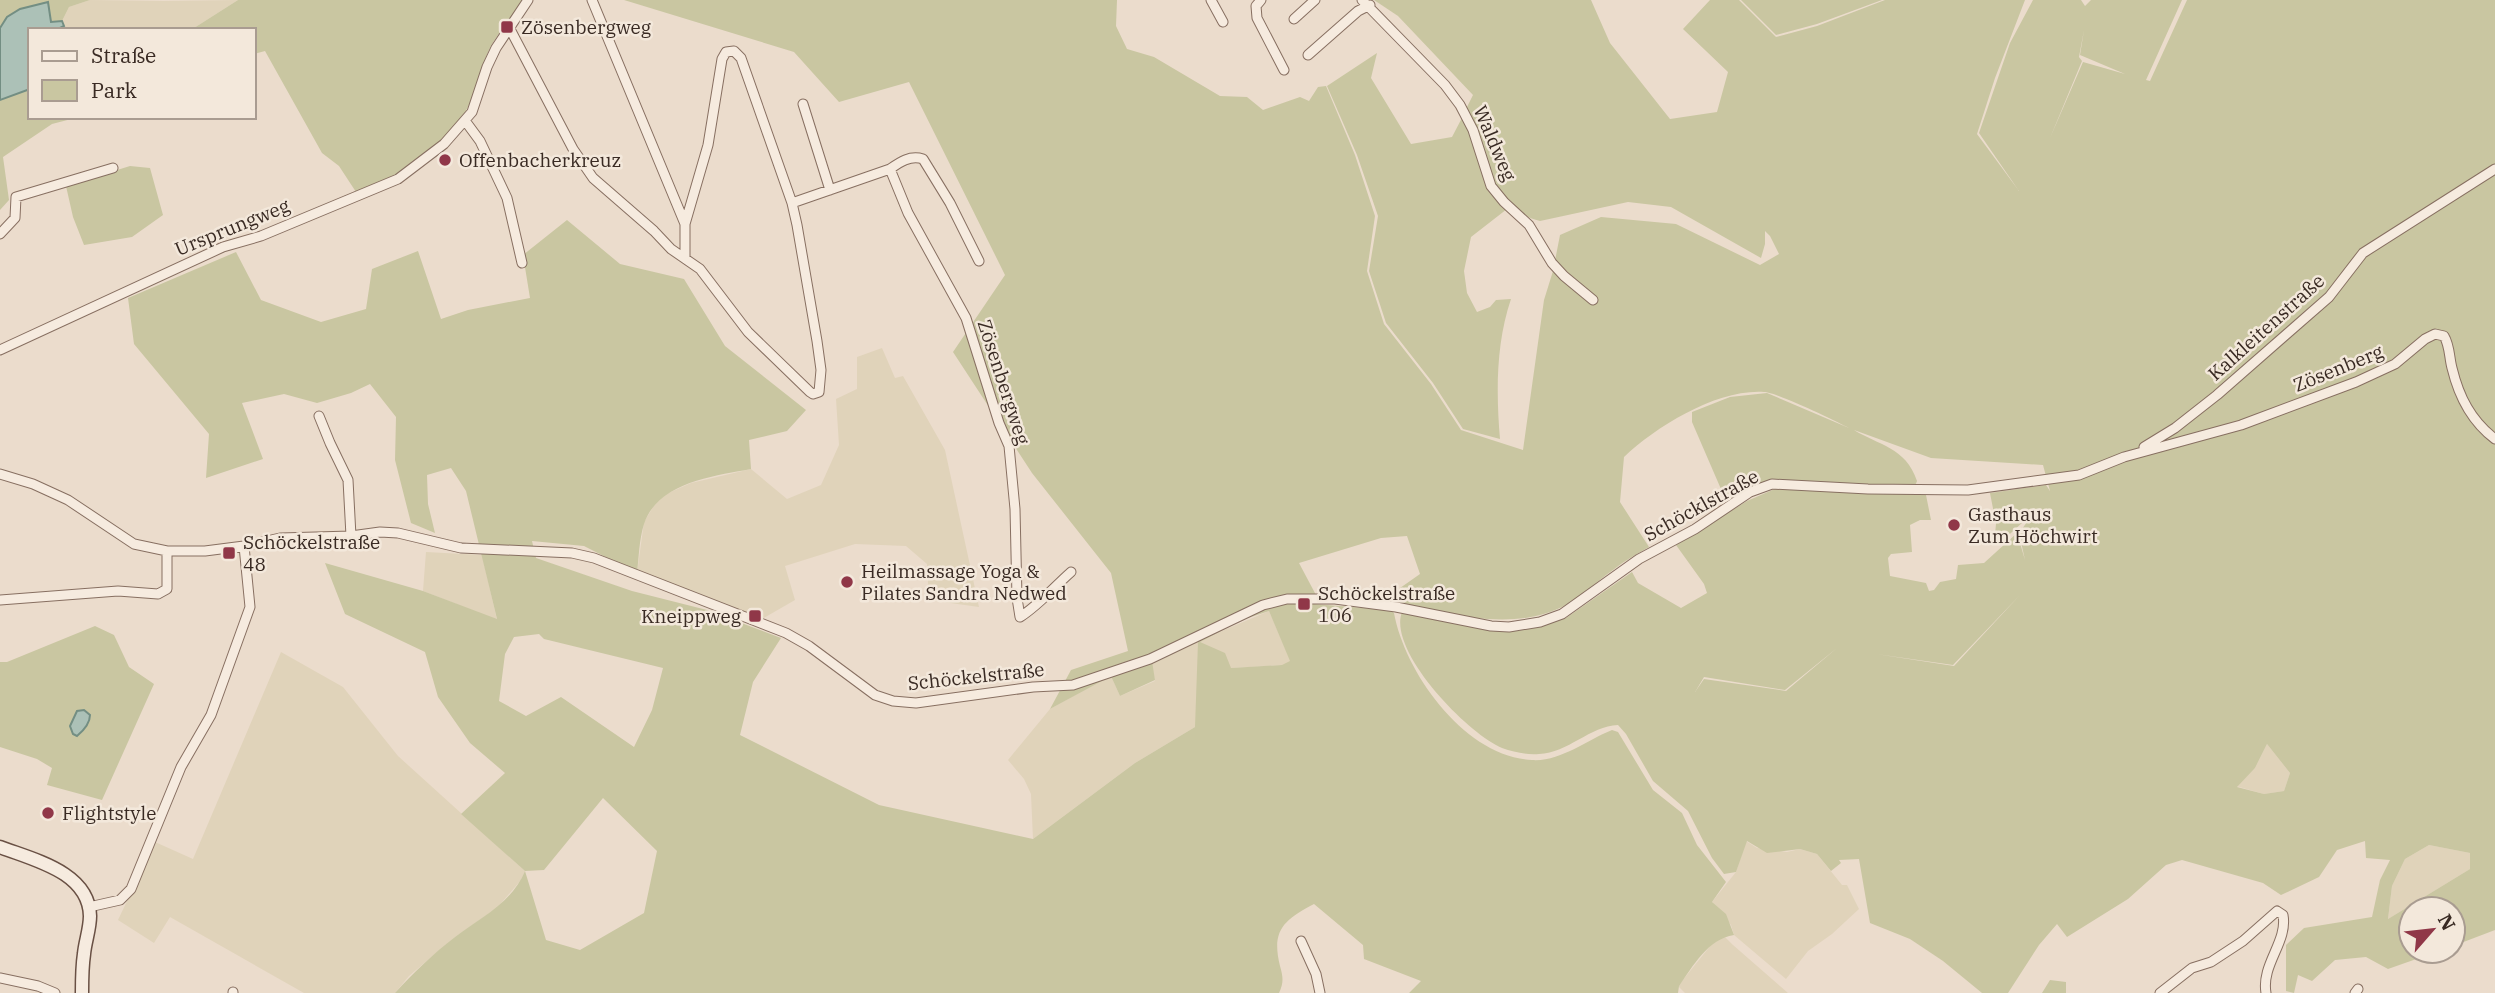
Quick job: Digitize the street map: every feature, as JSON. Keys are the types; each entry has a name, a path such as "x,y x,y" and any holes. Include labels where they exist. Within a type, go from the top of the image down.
{"main road":[{"path":"0,847 38,861 73,880 84,892 89,907 82,993"}],"street":[{"name":"Ursprungweg","path":"0,350 223,247 261,236 398,179 444,144 466,122 476,102 487,67 528,0"},
{"path":"592,0 685,225"},
{"path":"1211,0 1223,22"},
{"path":"1261,0 1256,6 1257,18 1284,69"},
{"path":"1294,19 1315,0"},
{"path":"1308,55 1366,3"},
{"name":"Waldweg","path":"1366,3 1433,70 1460,105 1474,130 1491,186 1529,225 1563,276 1593,300"},
{"path":"510,29 573,149 593,178 671,248 706,275 733,313 761,345 810,392 817,394 821,385 817,341 792,203 741,58 738,52 730,50 722,59 708,145 685,225 685,257"},
{"path":"803,104 830,190"},
{"path":"466,122 480,141 507,198 522,263"},
{"path":"792,203 890,169 903,160 916,157 923,159 950,203 979,261"},
{"path":"0,234 15,218 16,197 113,168"},
{"name":"Zösenbergweg","path":"890,169 908,214 966,318 999,423 1009,446 1020,617 1032,610 1045,594 1071,572"},
{"name":"Kalkleitenstraße","path":"2124,457 2175,428 2217,395 2329,297 2363,253 2495,170"},
{"name":"Zösenberg","path":"2124,457 2241,425 2356,382 2395,364 2435,334 2444,336 2448,344 2456,382 2471,416 2495,439"},
{"path":"319,416 348,480 351,536"},
{"name":"Schöcklstraße","path":"1396,607 1509,627 1540,622 1562,614 1639,559 1695,528 1750,492 1772,484 1968,490 2079,475 2124,457"},
{"name":"Schöckelstraße","path":"0,474 33,484 68,500 134,544 167,551 205,551 280,538 398,533 461,548 572,553 594,558 786,633 809,646 875,695 893,701 916,703 1033,687 1073,685 1124,669 1263,605 1287,599 1335,599 1396,607"},
{"path":"89,907 120,900 131,888 181,767 211,715 250,607 244,546"},
{"path":"0,600 118,591 158,594 167,590 167,551"},
{"path":"2160,993 2192,968 2211,962 2233,947 2277,911 2283,915 2283,932 2268,967 2266,993"},
{"path":"1301,941 1316,974 1320,993"},
{"path":"0,978 38,986 55,993"}],"shaded area":[{"path":"90,0 238,0 194,28 28,28 28,90 0,100 0,28 62,21 69,7"},
{"path":"48,2 51,22 62,21 64,26 28,28 28,90 0,100 0,28 7,17 20,9"},
{"path":"882,348 895,378 903,376 945,450 979,607 929,600 927,564 906,546 855,544 785,566 795,600 762,619 637,573 644,522 655,504 666,494 691,483 751,469 787,499 821,485 839,445 836,399 857,389 857,357"},
{"path":"426,552 482,555 497,620 423,591"},
{"path":"1269,611 1291,662 1283,665 1231,668 1195,727 1135,763 1033,839 1031,794 1024,779 1008,760 1050,709 1111,675 1120,696 1155,681 1151,661"},
{"path":"281,652 343,687 398,756 525,871 521,880 497,908 455,937 409,976 395,993 304,993 170,917 154,943 118,920 155,842 193,859"},
{"path":"84,710 90,718 77,736 73,734 70,726 77,711"},
{"path":"2267,744 2290,773 2284,791 2264,794 2236,786 2255,768"},
{"path":"1746,841 1757,848 1787,852 1800,849 1817,854 1842,885 1847,885 1859,909 1832,934 1808,951 1786,979 1734,935 1731,925 1712,902 1736,872"},
{"path":"2429,845 2470,853 2470,869 2427,895 2397,895 2397,914 2388,919 2392,886 2405,859"},
{"path":"1724,936 1788,993 1685,993 1678,986 1711,945"}],"green space":[{"path":"0,0 90,0 69,7 62,21 7,17 0,28"},
{"path":"238,0 523,0 492,44 469,105 449,134 421,159 405,169 356,192 339,166 322,153 265,51 256,53 256,28 194,28"},
{"path":"624,0 1117,0 1116,26 1127,49 1154,57 1220,96 1247,97 1263,110 1300,97 1309,101 1318,87 1326,86 1355,155 1375,216 1367,271 1384,324 1431,384 1461,430 1523,450 1544,300 1560,235 1601,217 1676,224 1760,265 1779,254 1765,231 1761,258 1671,207 1628,202 1540,221 1523,215 1499,191 1490,176 1466,109 1473,95 1398,16 1374,0 1591,0 1610,43 1670,119 1717,112 1728,72 1683,29 1710,0 1739,0 1776,37 1817,26 1885,0 2025,0 1977,134 2019,191 1979,133 2010,43 2033,0 2081,0 2085,6 2091,0 2182,0 2146,80 2150,81 2187,0 2495,0 2495,930 2467,941 2467,895 2427,895 2470,869 2470,853 2429,845 2405,859 2392,886 2388,919 2397,914 2397,965 2399,965 2388,969 2366,957 2335,960 2312,981 2298,975 2294,993 2286,991 2286,945 2304,928 2372,917 2380,880 2390,860 2366,858 2365,841 2337,850 2319,877 2281,895 2263,883 2182,860 2166,865 2128,899 2067,937 2057,924 2039,945 2008,993 1982,993 1943,961 1910,939 1870,923 1859,859 1839,860 1841,863 1831,871 1817,854 1800,849 1767,853 1747,841 1736,872 1724,874 1712,858 1688,811 1653,781 1618,725 1598,730 1550,753 1520,753 1487,740 1451,709 1418,668 1407,648 1401,628 1402,612 1530,628 1566,618 1632,572 1638,583 1681,608 1707,593 1704,584 1676,545 1747,501 1777,488 1926,495 1931,520 1920,520 1910,525 1912,552 1891,554 1888,558 1890,576 1926,583 1929,591 1934,590 1940,582 1956,579 1958,565 1984,563 2017,533 2025,560 2019,533 2035,511 2000,543 1994,544 1996,524 1990,493 2046,485 2050,491 2043,465 1931,458 1854,430 1899,454 1912,470 1917,481 1915,486 1771,480 1727,503 1692,422 1692,412 1730,397 1767,393 1849,428 1793,402 1771,393 1764,392 1746,393 1727,397 1708,403 1670,422 1624,457 1620,502 1649,547 1566,605 1544,614 1499,620 1476,618 1383,600 1420,574 1407,536 1381,538 1299,563 1316,595 1314,604 1390,610 1394,613 1400,636 1425,685 1442,708 1462,728 1484,744 1507,755 1542,760 1563,754 1612,730 1618,732 1653,790 1682,813 1697,845 1726,882 1712,902 1726,914 1734,935 1716,942 1702,954 1679,986 1678,993 1409,993 1421,981 1364,959 1363,945 1314,904 1288,921 1279,935 1277,943 1282,986 1279,993 395,993 439,950 504,901 525,871 461,814 505,773 470,743 438,697 425,652 345,614 325,563 423,591 497,619 466,491 451,468 427,475 428,504 435,533 411,523 395,460 396,417 370,384 317,403 284,394 242,403 263,459 206,478 209,434 134,344 128,298 236,252 261,300 321,322 366,309 372,269 418,251 441,319 468,310 530,298 523,255 567,220 620,264 684,279 725,346 806,410 787,431 749,440 751,469 689,483 661,499 644,524 637,573 584,546 532,541 536,558 632,591 707,610 781,638 753,682 740,735 879,805 1033,839 1135,763 1195,727 1198,642 1152,661 1155,680 1120,696 1111,676 1050,709 1071,670 1128,651 1111,573 1032,473 953,352 1005,275 909,82 839,102 794,52","holes":["2084,30 2080,55 2125,74 2083,62 2050,138 2082,61 2079,57","2020,595 1954,666 1876,654 1953,665","1269,611 1290,661 1282,665 1231,668 1225,653 1200,642 1242,620","539,634 544,639 663,668 652,710 634,747 561,697 526,716 499,701 505,654 514,637","1837,648 1786,691 1704,679 1695,692 1704,677 1785,690","2267,744 2290,773 2284,791 2264,794 2237,787 2255,768","603,798 657,851 644,913 580,950 546,940 525,871 544,870"]},
{"path":"1741,0 1882,0 1817,24 1776,35"},
{"path":"1377,53 1371,78 1411,144 1452,137 1464,114 1480,158 1507,209 1471,237 1464,271 1467,293 1477,312 1490,307 1496,300 1511,299 1502,333 1498,368 1500,439 1463,429 1433,383 1386,323 1369,271 1378,216 1357,155 1327,86"},
{"path":"28,90 28,119 71,119 52,124 3,157 9,200 0,210 0,100"},
{"path":"130,166 150,168 163,215 132,237 84,245 73,217 66,186"},
{"path":"95,626 114,635 129,667 154,684 102,800 47,785 52,768 37,759 0,747 0,662 7,662"},
{"path":"2050,980 2066,982 2066,993 2042,993"}],"place":[{"name":"Zösenbergweg","path":"507,27"},
{"name":"Offenbacherkreuz","path":"445,160"},
{"name":"Gasthaus Zum Höchwirt","path":"1954,525"},
{"name":"Schöckelstraße 48","path":"229,553"},
{"name":"Heilmassage Yoga & Pilates Sandra Nedwed","path":"847,582"},
{"name":"Schöckelstraße 106","path":"1304,604"},
{"name":"Kneippweg","path":"755,616"},
{"name":"Flightstyle","path":"48,813"}]}
